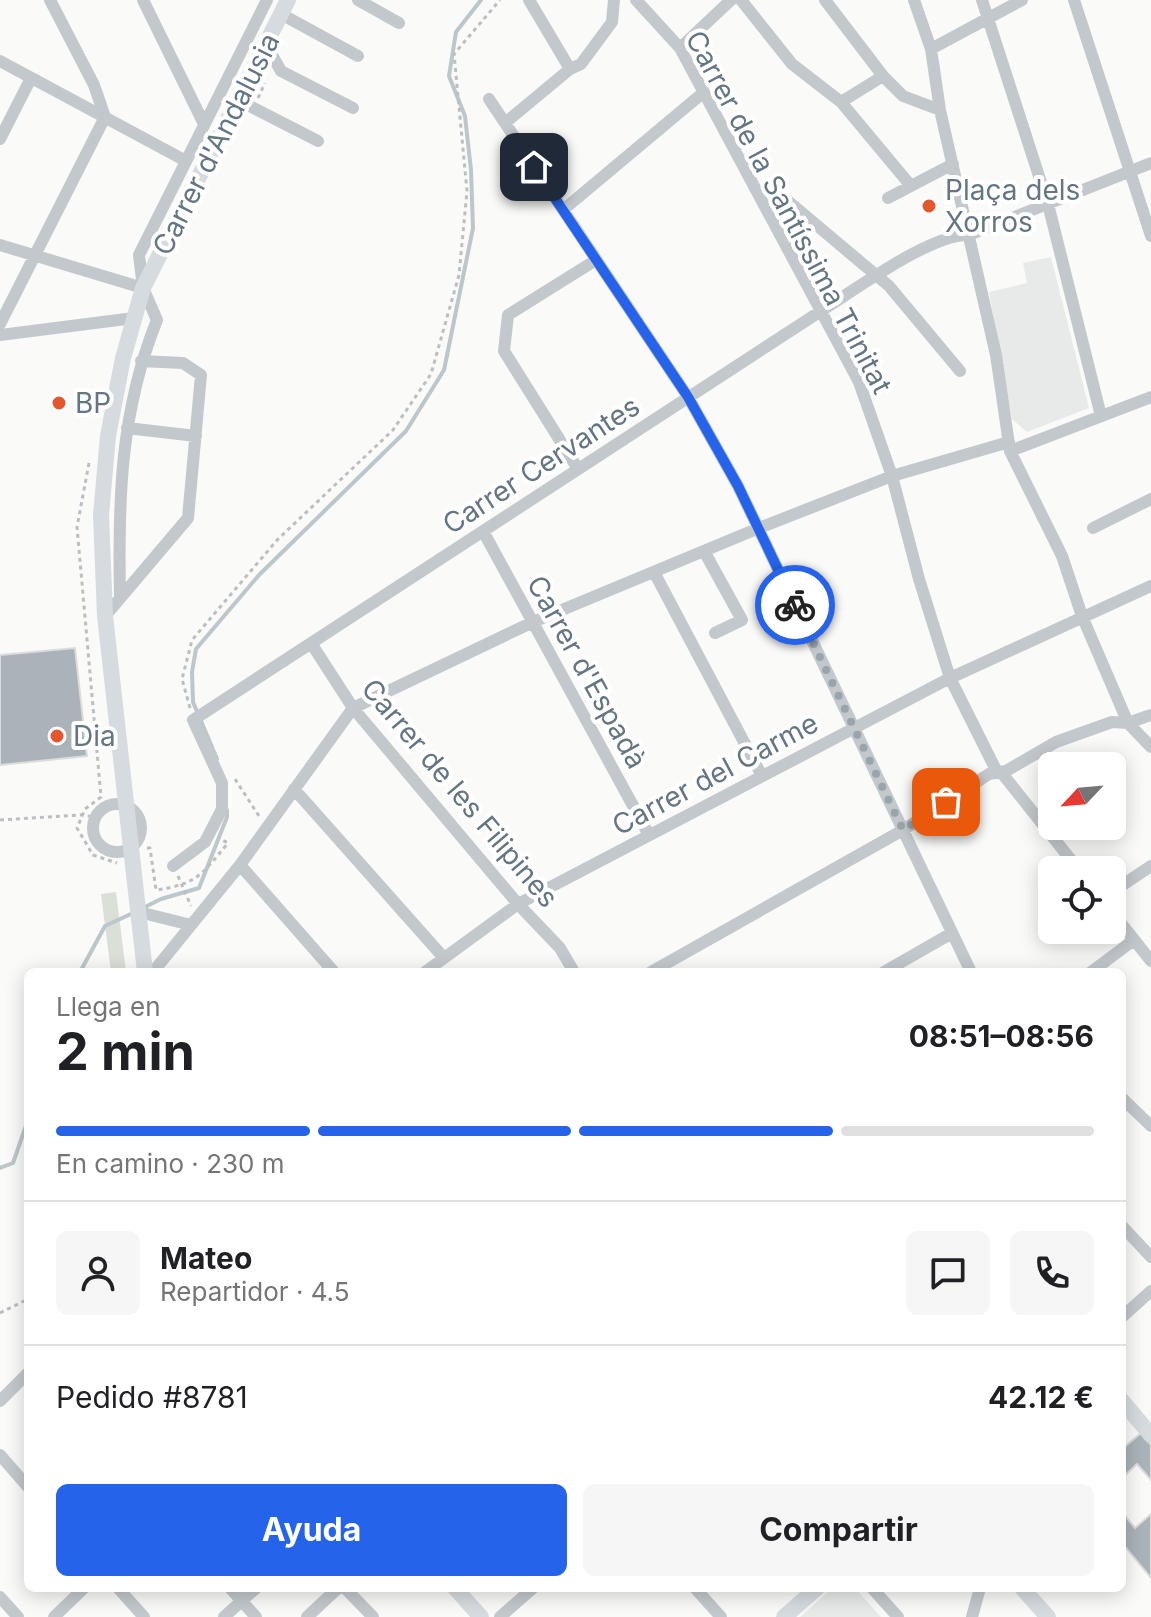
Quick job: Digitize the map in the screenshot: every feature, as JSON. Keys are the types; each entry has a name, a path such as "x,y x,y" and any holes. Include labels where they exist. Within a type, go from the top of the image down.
{"street":[{"path":"0,324 105,117 94,85 50,0"},
{"path":"143,0 204,124"},
{"path":"254,0 258,16"},
{"name":"Carrer d'Andalusia","path":"120,598 118,510 127,428 141,361 157,320 143,288 139,255 267,0"},
{"path":"358,0 399,23"},
{"path":"529,0 570,69"},
{"path":"505,123 570,69 581,64 612,22 614,0"},
{"name":"Carrer de la Santíssima Trinitat","path":"636,0 680,48 859,382 892,476 919,579 950,678 999,772 1068,856"},
{"path":"825,0 883,76 903,96 940,110"},
{"path":"914,0 931,49 940,110 996,355 1009,446 1062,556 1082,616 1128,723 1151,747"},
{"path":"982,0 1048,204 1101,416"},
{"path":"931,49 987,16 1022,0"},
{"path":"1074,0 1151,236"},
{"path":"680,48 740,1 792,64 841,102 911,186"},
{"path":"284,7 358,56"},
{"name":"Carrer d'Andalusia","path":"145,968 105,616 101,515 107,452 123,358 143,288 245,104 263,50 284,7"},
{"path":"263,50 272,55 281,71 353,108"},
{"path":"0,61 186,161"},
{"path":"841,102 883,76"},
{"path":"0,139 31,78"},
{"path":"563,210 704,92"},
{"path":"489,99 688,397 738,486 969,968"},
{"path":"245,104 318,141"},
{"path":"888,198 911,186 951,157"},
{"path":"969,235 1151,163"},
{"path":"767,210 782,196 878,276 960,371"},
{"name":"Carrer Cervantes","path":"193,720 821,311 920,251 954,234 969,235"},
{"path":"0,245 143,288"},
{"path":"578,469 504,351 508,315 596,260"},
{"path":"0,335 134,318"},
{"path":"105,616 188,518 201,375 183,363 141,361"},
{"path":"156,968 240,865 353,708 533,622 892,476 1009,446 1037,446 1148,398 1151,413"},
{"path":"127,428 196,436"},
{"path":"1093,528 1151,499"},
{"name":"Carrer d'Espadà","path":"483,531 649,835"},
{"path":"704,551 742,620 715,633"},
{"path":"654,572 762,776"},
{"name":"Carrer del Carme","path":"430,968 518,904 950,678 1151,586"},
{"name":"Carrer de les Filipines","path":"311,643 353,708 518,904 560,948 572,968"},
{"path":"658,968 903,830 989,774 999,772 1056,742 1112,722 1128,723 1151,715"},
{"path":"173,866 205,842 222,809 222,783 193,720"},
{"path":"294,789 444,958"},
{"path":"127,806 112,804 105,807 96,817 94,834 101,846 114,852 132,851"},
{"path":"240,865 330,968"},
{"path":"1126,883 1151,866"},
{"path":"139,912 191,925"},
{"path":"1126,930 1151,961"},
{"path":"891,968 952,933"},
{"path":"1096,968 1134,940"},
{"path":"1126,1102 1151,1126"},
{"path":"1126,1230 1151,1257"},
{"path":"1126,1313 1151,1291"},
{"path":"0,1401 24,1377"},
{"path":"1126,1406 1151,1435"},
{"path":"0,1455 24,1482"},
{"path":"54,1617 80,1592"},
{"path":"122,1592 144,1617"},
{"path":"234,1592 256,1617"},
{"path":"224,1617 252,1592"},
{"path":"307,1617 334,1592"},
{"path":"349,1592 373,1617"},
{"path":"459,1592 481,1617"},
{"path":"500,1617 528,1592"},
{"path":"699,1592 721,1617"},
{"path":"784,1617 812,1592"},
{"path":"876,1592 898,1617"},
{"path":"972,1617 979,1592"},
{"path":"1026,1592 1048,1617"},
{"path":"0,1597 18,1617"}],"path":[{"path":"193,720 182,679 192,640 278,539 393,430 431,374 459,275 467,191 454,54 500,0"},
{"path":"245,104 270,73"},
{"path":"217,769 225,764 262,821"},
{"path":"0,820 81,815 96,817"},
{"path":"132,851 150,848 156,890 182,886 201,876 228,843 223,839 214,849 205,842"},
{"path":"173,866 191,904 191,925"},
{"path":"0,1313 24,1301"}],"shaded area":[{"path":"1051,257 1089,408 1027,432 1012,419 989,292 1027,283 1023,263"},
{"path":"116,892 126,968 110,968 101,894"},
{"path":"828,1592 859,1592 881,1617 800,1617"}],"building":[{"path":"75,648 87,756 0,765 0,655"},
{"path":"1141,1433 1151,1445 1151,1480 1137,1464 1126,1474 1126,1446"},
{"path":"1151,1514 1151,1578 1126,1548 1126,1517 1135,1528"}],"waterway":[{"path":"217,759 193,702 192,672 196,649 259,575 406,431 444,370 473,228 465,116 449,76 456,32 481,0"},
{"path":"143,908 161,899 199,888 227,810"},
{"path":"82,968 105,926 135,912"},
{"path":"0,1168 13,1163 24,1131"}],"way so far":[{"path":"795,605 903,830 946,802"}],"place":[{"name":"Plaça dels Xorros","path":"929,206"},
{"name":"BP","path":"59,403"},
{"name":"Dia","path":"57,736"}],"route":[{"path":"534,167 688,397 738,486 795,605"}]}
